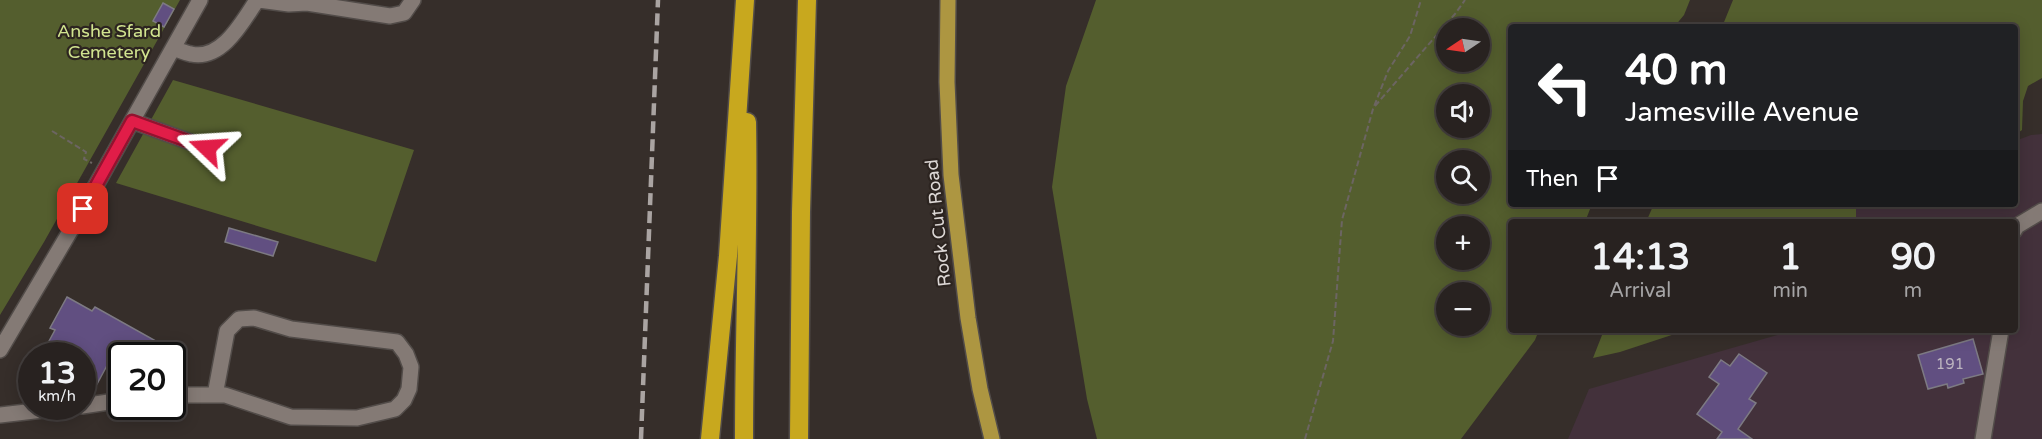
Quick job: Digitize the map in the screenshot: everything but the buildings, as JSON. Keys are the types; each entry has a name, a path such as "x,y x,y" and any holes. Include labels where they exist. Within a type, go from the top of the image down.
{"highway":[{"path":"799,439 807,0"},
{"path":"710,439 728,256 744,3"},
{"path":"744,3 748,185 744,439"}],"main road":[{"name":"Rock Cut Road","path":"948,0 947,82 951,175 968,318 980,389 992,439"}],"street":[{"path":"0,350 72,228 200,0"},
{"path":"173,48 192,55 205,54 218,48 238,28 257,0 289,4 307,3 390,16 404,12 413,0"},
{"path":"132,121 207,148"},
{"path":"2018,225 2042,211"},
{"path":"186,394 215,395 225,395 291,417 357,418 395,410 404,400 409,389 411,368 406,354 397,342 291,328 254,318 239,318 227,331 215,395"},
{"path":"1983,439 2001,333"},
{"path":"0,415 18,413"}],"path":[{"path":"1305,439 1333,341 1342,220 1373,109 1388,71 1410,36 1421,0"},
{"path":"1373,109 1465,0"},
{"path":"52,131 86,152 84,159"}],"shaded area":[{"path":"2042,134 2042,439 1568,439 1589,389 1785,333 2018,333 2018,219 1856,219 1856,207 2018,207 2018,140"}],"green space":[{"name":"Anshe Sfard Cemetery","path":"0,0 180,0 44,242 0,315"},
{"path":"1096,0 1690,0 1684,15 1676,24 1508,24 1508,207 1591,207 1586,219 1508,219 1508,333 1538,333 1535,340 1461,439 1097,439 1087,399 1052,187 1066,86"},
{"path":"1733,0 2042,0 2042,78 2028,86 2023,101 2022,130 2018,133 2018,24 1723,24"},
{"path":"173,80 414,150 376,262 116,183"},
{"path":"1653,207 1856,207 1856,219 1647,219"},
{"path":"1603,333 1678,333 1620,352 1593,358"}],"railway":[{"path":"641,439 658,0"}],"route":[{"path":"83,209 132,121 207,148"}]}
